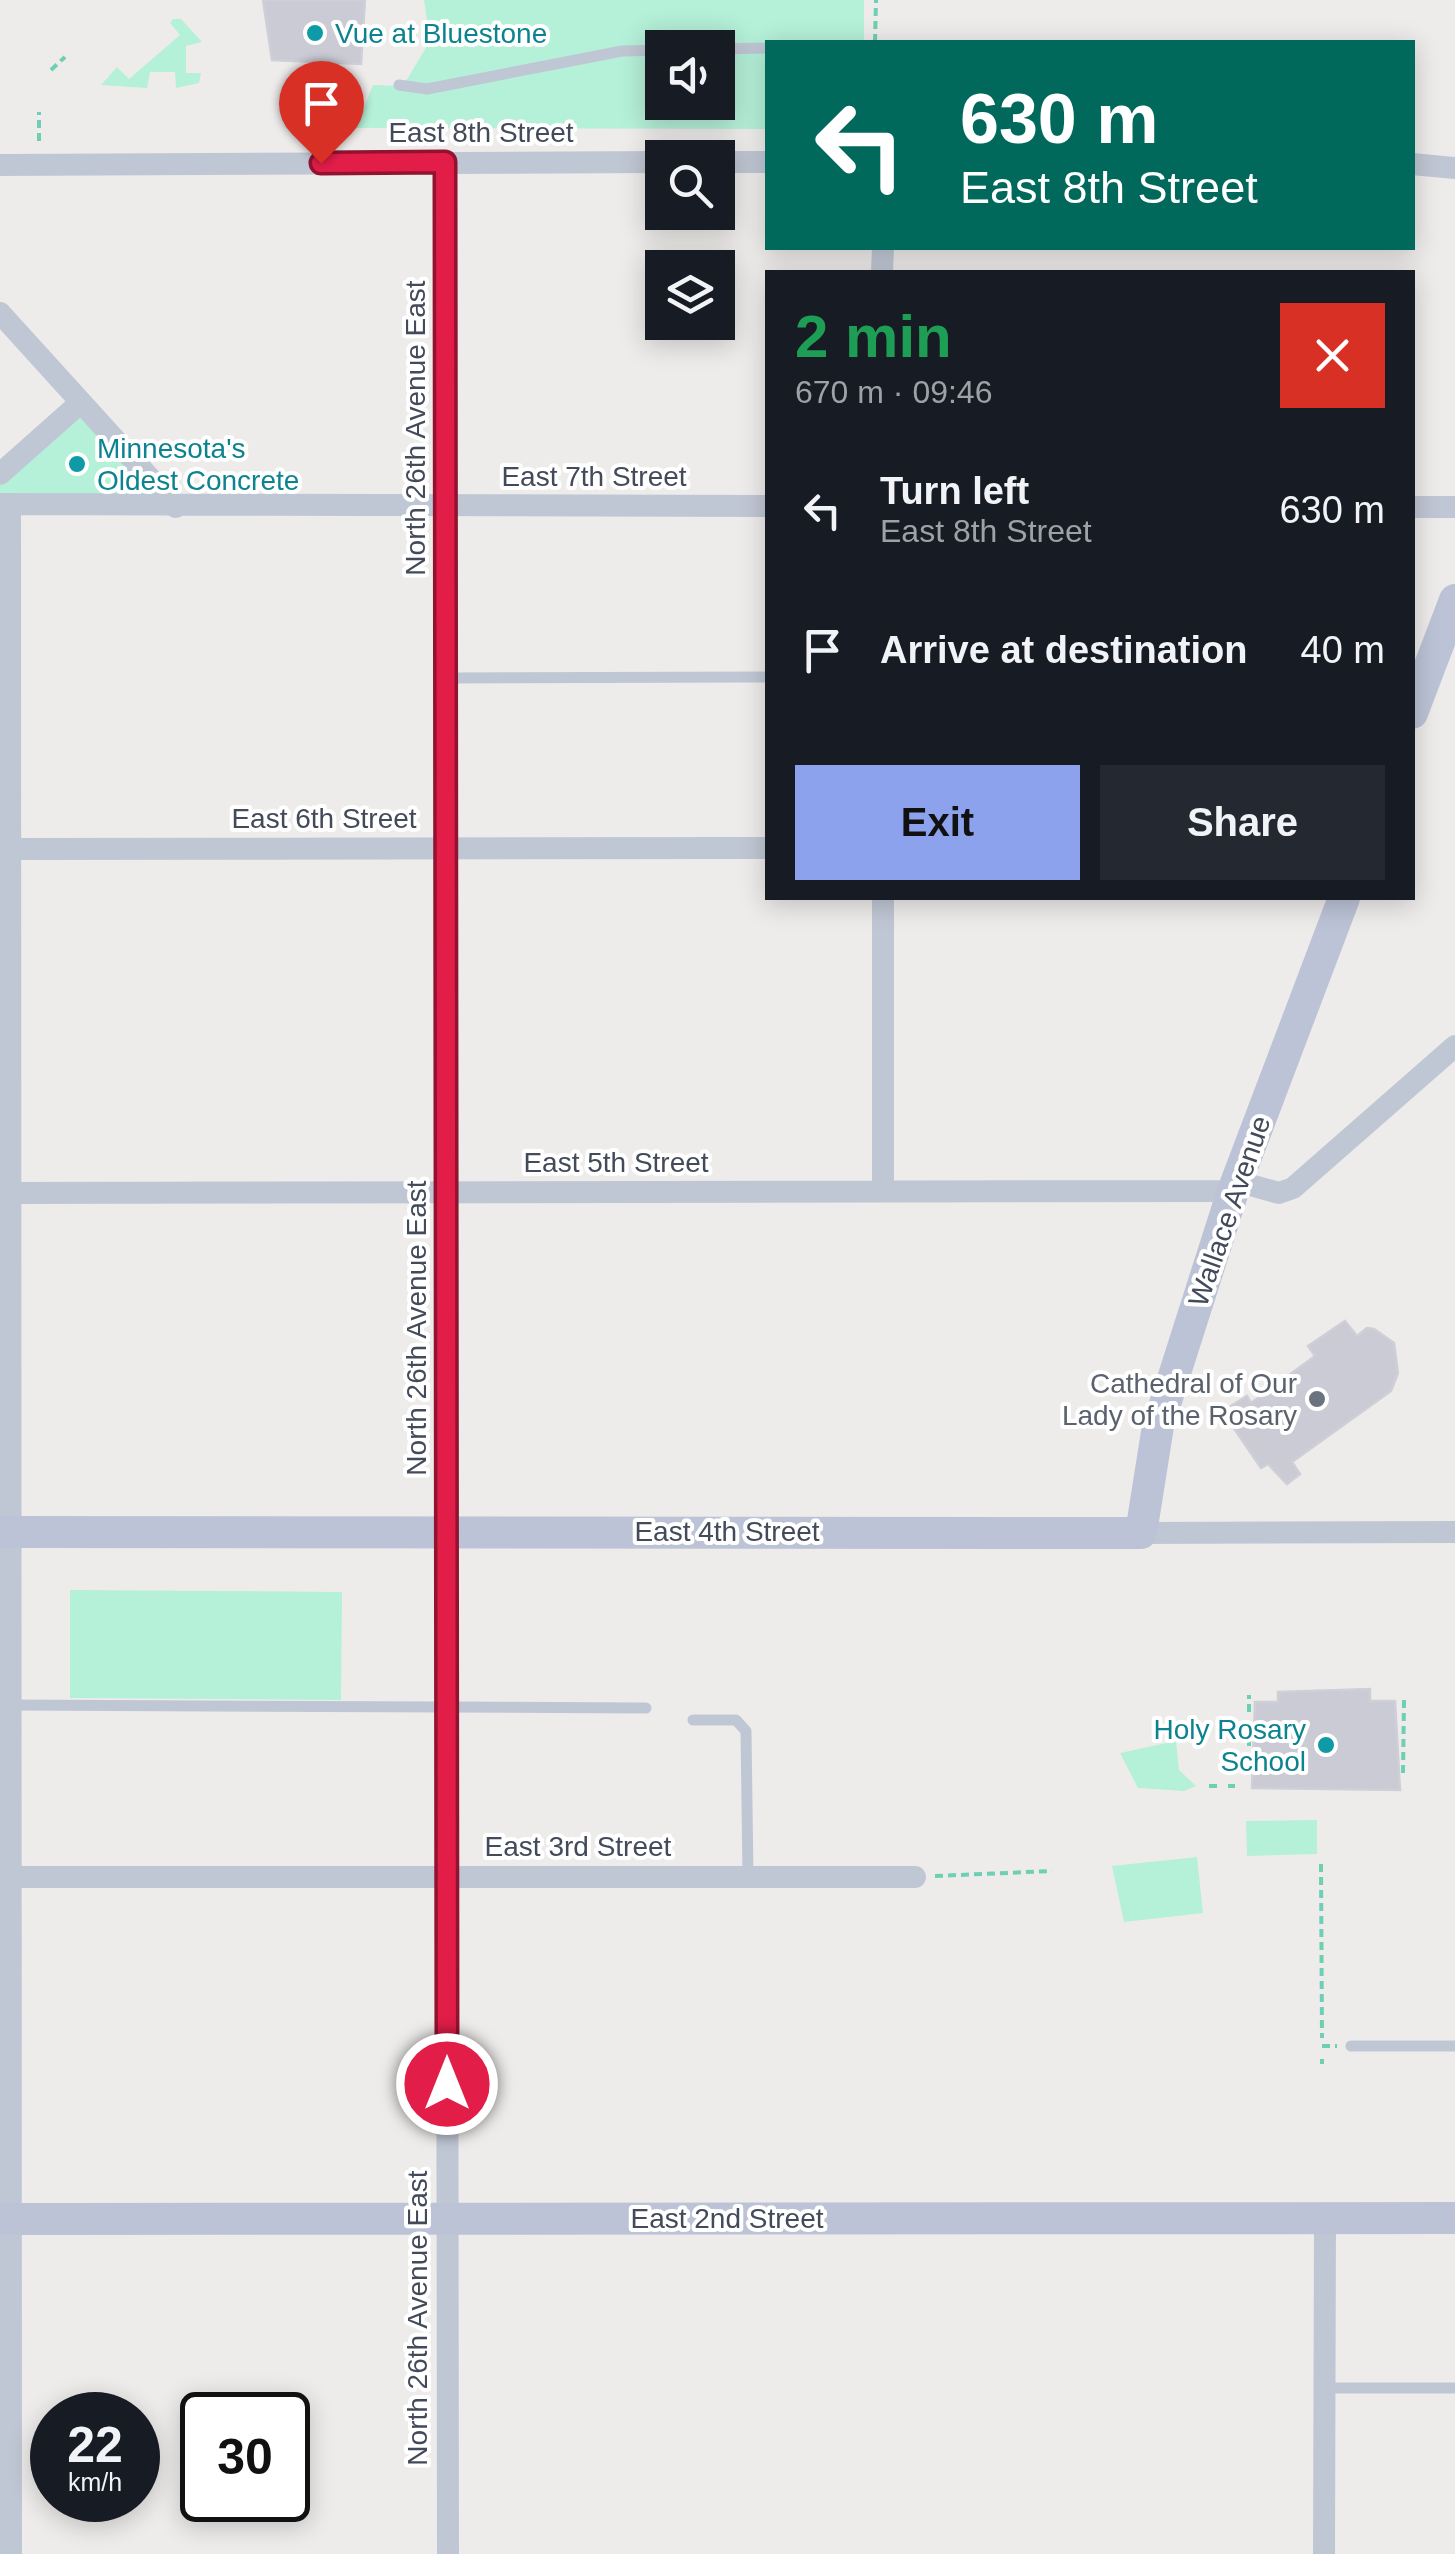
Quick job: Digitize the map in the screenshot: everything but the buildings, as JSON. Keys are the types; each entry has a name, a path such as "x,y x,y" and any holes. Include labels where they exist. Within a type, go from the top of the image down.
{"main road":[{"path":"1415,706 1455,600"},
{"name":"Wallace Avenue","path":"1142,1533 1158,1426 1235,1186 1343,900"},
{"name":"East 4th Street","path":"6,1532 1142,1533"},
{"name":"East 2nd Street","path":"5,2219 1455,2218"}],"street":[{"name":"North 26th Avenue East","path":"445,162 448,2554"},
{"name":"East 8th Street","path":"0,165 645,162"},
{"path":"735,162 765,162"},
{"path":"1415,164 1455,168"},
{"path":"0,313 176,506"},
{"path":"0,474 80,403"},
{"path":"5,504 4,2392 11,2554"},
{"name":"East 7th Street","path":"5,504 765,506"},
{"path":"1415,506 1455,506"},
{"name":"East 6th Street","path":"5,848 765,848"},
{"path":"883,900 884,1191"},
{"name":"East 5th Street","path":"6,1193 884,1191 1235,1186 1278,1193 1293,1188 1455,1046"},
{"name":"East 4th Street","path":"1142,1533 1455,1532"},
{"name":"East 3rd Street","path":"6,1877 915,1876"},
{"path":"1324,2554 1325,2219"}],"lane":[{"path":"735,49 765,48"},
{"path":"399,85 427,89 622,50 645,50"},
{"path":"446,678 765,677"},
{"path":"6,1705 646,1708"},
{"path":"693,1720 736,1720 746,1731 748,1876"},
{"path":"1351,2046 1455,2046"},
{"path":"1324,2388 1455,2388"}],"path":[{"path":"876,0 876,40"},
{"path":"51,70 65,57"},
{"path":"39,141 40,112"},
{"path":"1249,1695 1249,1712"},
{"path":"1403,1773 1404,1700"},
{"path":"1249,1738 1249,1750"},
{"path":"1209,1786 1218,1786"},
{"path":"1228,1786 1236,1786"},
{"path":"1321,1864 1322,2038"},
{"path":"915,1876 1052,1871"}],"green space":[{"path":"424,0 864,0 864,40 765,40 765,129 356,128 373,85 403,86 430,41"},
{"path":"181,19 202,42 186,46 186,73 201,73 199,83 176,88 175,72 150,72 147,88 101,85 117,67 129,79 180,35 170,23"},
{"path":"80,403 176,507 0,504 0,474"},
{"path":"70,1590 342,1592 341,1700 70,1698"},
{"path":"1176,1741 1179,1770 1196,1786 1184,1791 1138,1788 1120,1753"},
{"path":"1317,1820 1317,1854 1247,1856 1246,1821"},
{"path":"1197,1857 1203,1913 1124,1922 1112,1866"}],"place":[{"name":"Vue at Bluestone","path":"315,33"},
{"name":"Minnesota's Oldest Concrete","path":"77,464"},
{"name":"Cathedral of Our Lady of the Rosary","path":"1317,1399"},
{"name":"Holy Rosary School","path":"1326,1745"}],"route":[{"path":"321,163 445,162 447,2084"}]}
